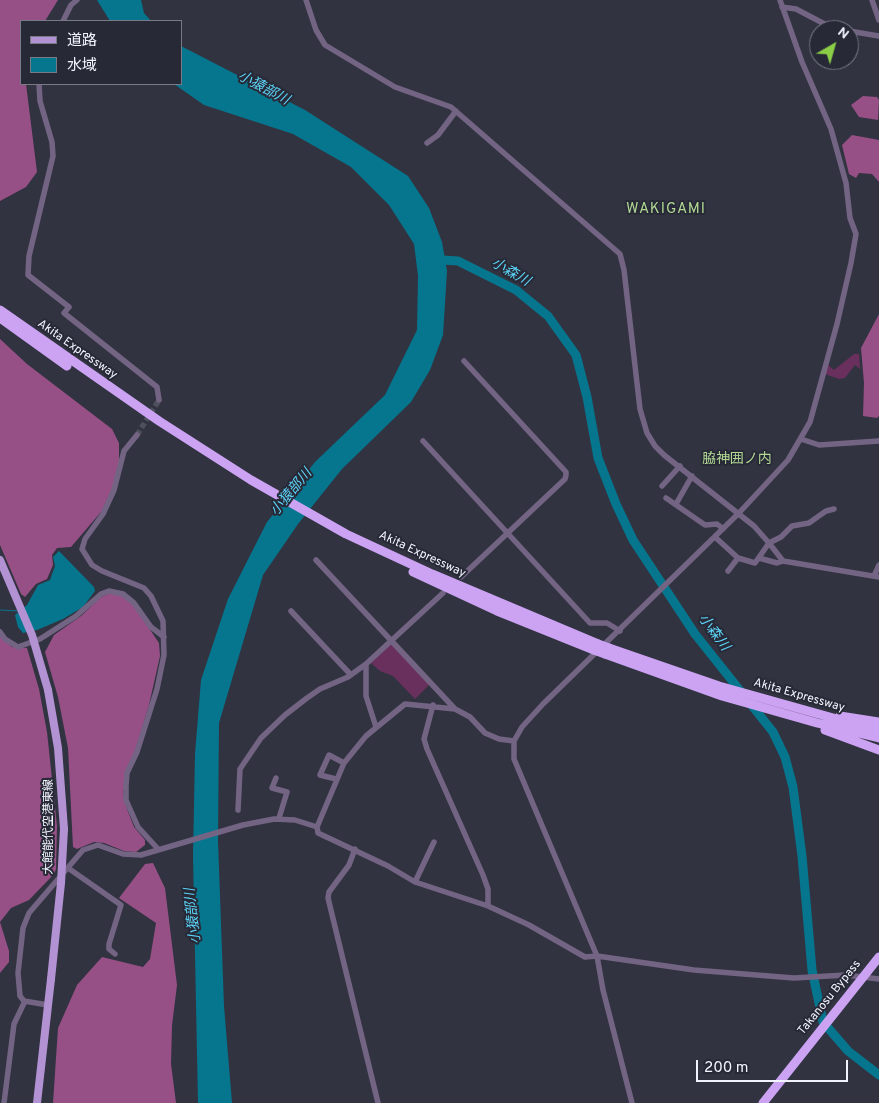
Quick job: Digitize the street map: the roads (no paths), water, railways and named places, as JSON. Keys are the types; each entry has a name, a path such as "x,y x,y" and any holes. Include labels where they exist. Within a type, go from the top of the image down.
{"highway":[{"name":"Akita Expressway","path":"0,308 60,354 249,482"},
{"name":"Akita Expressway","path":"0,318 159,428 249,482 345,536 596,647 756,706 879,731"},
{"path":"0,322 36,344"},
{"name":"Akita Expressway","path":"691,681 752,696 807,717 879,738"},
{"path":"807,717 879,722"},
{"path":"807,717 879,750"},
{"name":"Takanosu Bypass","path":"763,1103 879,957"}],"main road":[{"name":"大館能代空港東線","path":"0,560 32,635 48,690 58,748 64,829 61,883 37,1103"}],"street":[{"path":"64,20 71,5 77,0"},
{"path":"306,0 316,30 325,45 395,87 431,99 456,111 620,254 624,270 642,420 655,446 739,513 769,543 782,561"},
{"path":"632,1103 603,990 597,956 514,759 514,741 522,727 543,704 675,578 739,513 788,460 810,422 852,263 856,234 850,218 846,183 831,129 802,62 780,0"},
{"path":"872,0 879,20"},
{"path":"782,7 796,10 816,20"},
{"path":"859,33 879,36"},
{"path":"39,85 40,101 52,142 53,156 29,256 28,275 69,307 64,314 157,387 159,400"},
{"path":"427,143 438,135 456,111"},
{"path":"461,577 565,479 566,472 464,361"},
{"path":"137,435 124,451 114,490 103,514 85,539 82,549 86,558 97,568 144,588 151,596 163,621 164,655 157,689 137,752 127,773 126,786 126,800 138,827 158,849"},
{"path":"801,440 820,444 879,441"},
{"path":"423,441 590,623 607,623 620,631"},
{"path":"662,486 672,478 680,466"},
{"path":"676,504 692,476"},
{"path":"666,498 705,525 717,524 723,529"},
{"path":"715,537 738,558 756,563 769,543 781,537 792,526 809,523 826,511 834,509"},
{"path":"728,571 738,558"},
{"path":"759,558 777,563 782,561 877,576 879,566"},
{"path":"316,560 392,639 455,709"},
{"path":"0,632 5,639 18,647 40,639 76,616 101,594 109,591 123,594 128,598 151,627 164,637"},
{"path":"238,810 240,769 261,738 285,715 307,698 351,675 366,664 444,593"},
{"path":"291,612 351,675"},
{"path":"366,664 364,678 366,696 376,727"},
{"path":"514,741 499,739 485,733 470,717 455,709 433,705 405,704 376,727 344,763 317,827 318,833 355,849 415,882 488,906 529,924 585,957 597,956 694,970 794,978 846,975 879,979"},
{"path":"433,705 424,739 483,874 488,889 488,906"},
{"path":"336,779 320,775 329,755 344,763"},
{"path":"276,778 272,788 287,792 279,818"},
{"path":"48,1005 25,1001 20,996 18,973 22,928 29,913 83,850 98,845 133,856 243,825 279,818 294,820 317,827"},
{"path":"415,882 434,842"},
{"path":"355,849 349,865 329,892 328,898 378,1103"},
{"path":"68,868 121,905 109,944 109,949 115,954"},
{"path":"4,1103 6,1070 14,1024 25,1001"},
{"path":"0,1067 6,1070"}],"water":[{"path":"97,0 141,0 144,13 150,20 109,20"},
{"name":"小猿部川","path":"182,47 305,110 408,176 429,208 442,242 447,271 443,335 430,370 411,402 342,469 298,524 263,575 219,723 218,841 224,1006 232,1103 198,1103 193,856 195,754 201,680 228,599 267,522 315,462 385,395 417,330 418,276 414,244 389,205 351,167 293,134 204,105 175,85 182,85"},
{"path":"59,551 94,587 95,591 83,607 63,619 37,630 23,633 18,627 15,615 27,605 38,585 50,580 55,566 53,557"}],"waterway":[{"name":"小森川","path":"442,260 458,261 516,290 548,316 576,355 587,397 598,458 616,504 633,540 695,634 773,732 785,757 793,787 802,856 812,970 823,1022 848,1051 879,1075"},
{"path":"0,610 19,611"}],"tunnel":[{"path":"137,435 159,400"}],"district":[{"name":"WAKIGAMI","path":"666,210"},
{"name":"脇神囲ノ内","path":"737,460"}]}
